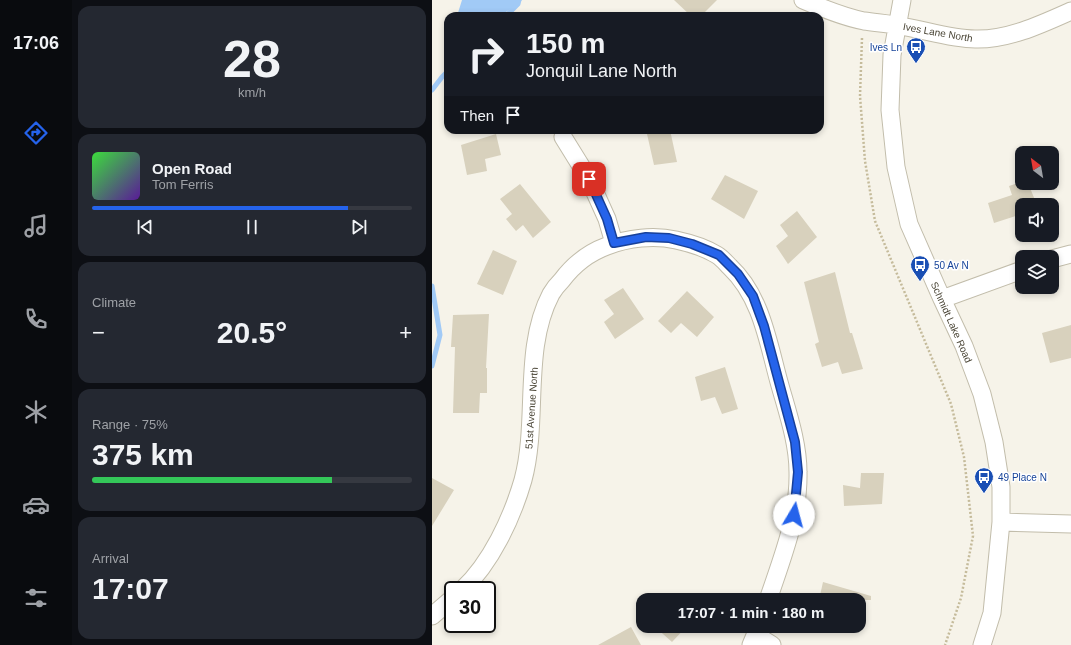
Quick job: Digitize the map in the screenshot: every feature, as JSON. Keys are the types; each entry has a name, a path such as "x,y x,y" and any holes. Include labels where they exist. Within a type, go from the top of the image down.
{"street":[{"name":"Ives Lane North","path":"803,0 824,9 863,21 898,25 975,40 1027,30 1071,11"},
{"name":"Schmidt Lake Road","path":"902,0 892,55 890,110 896,167 909,224 964,346 982,394 994,442 1001,487 1001,522 992,613 982,645"},
{"path":"563,137 589,179 607,219 614,243"},
{"name":"51st Avenue North","path":"472,581 494,547 511,516 524,478 529,442 536,344 541,318 552,293 572,266 597,249 614,243 646,237 669,238 692,244 719,255 738,274 753,296 764,326 793,435 798,472 792,529 770,593"},
{"path":"1059,257 1071,254"},
{"path":"942,299 1015,273"},
{"path":"1001,522 1071,524"},
{"path":"432,616 444,606"},
{"path":"755,635 772,645"}],"path":[{"path":"863,21 860,96 866,160 875,221 951,404 964,457 973,536 961,598 945,645"}],"water":[{"path":"462,0 522,0 506,12 458,12"}],"building":[{"path":"674,0 717,0 705,12 687,12"},
{"path":"496,134 501,155 485,159 487,171 467,175 461,145"},
{"path":"647,134 671,134 677,162 654,165"},
{"path":"725,175 758,191 744,219 711,199"},
{"path":"520,184 551,222 533,238 523,225 516,231 506,219 512,214 500,199"},
{"path":"1015,184 1015,190 1031,190 1034,198 1015,198 1015,216 994,223 988,203 1012,195 1009,186"},
{"path":"797,211 817,237 788,264 776,246 788,236 780,225"},
{"path":"493,250 517,261 503,295 477,284"},
{"path":"835,272 850,333 852,333 863,369 842,374 838,362 822,367 815,344 819,342 804,282"},
{"path":"623,288 644,319 615,339 604,322 614,314 604,300"},
{"path":"687,291 714,317 697,337 681,323 671,333 658,321"},
{"path":"489,314 486,368 487,393 480,393 479,413 453,413 455,347 451,347 453,315"},
{"path":"1071,325 1071,358 1050,363 1042,333"},
{"path":"725,367 738,409 722,414 715,397 701,401 695,377"},
{"path":"861,473 884,473 882,504 844,506 843,485 860,488"},
{"path":"432,478 454,490 432,526"},
{"path":"823,582 861,593 821,593"},
{"path":"866,595 871,596 871,600 866,600"},
{"path":"631,627 641,645 598,645"},
{"path":"662,633 680,633 672,642"}],"waterway":[{"path":"510,12 518,4 519,0"},
{"path":"432,90 444,75"},
{"path":"432,286 440,335 432,366"}],"place":[{"name":"Ives Ln","path":"916,64"},
{"name":"50 Av N","path":"920,282"},
{"name":"49 Place N","path":"984,494"}],"route":[{"path":"589,179 607,219 614,243 646,237 669,238 692,244 719,255 738,274 753,296 764,326 795,442 798,472 794,515"}]}
